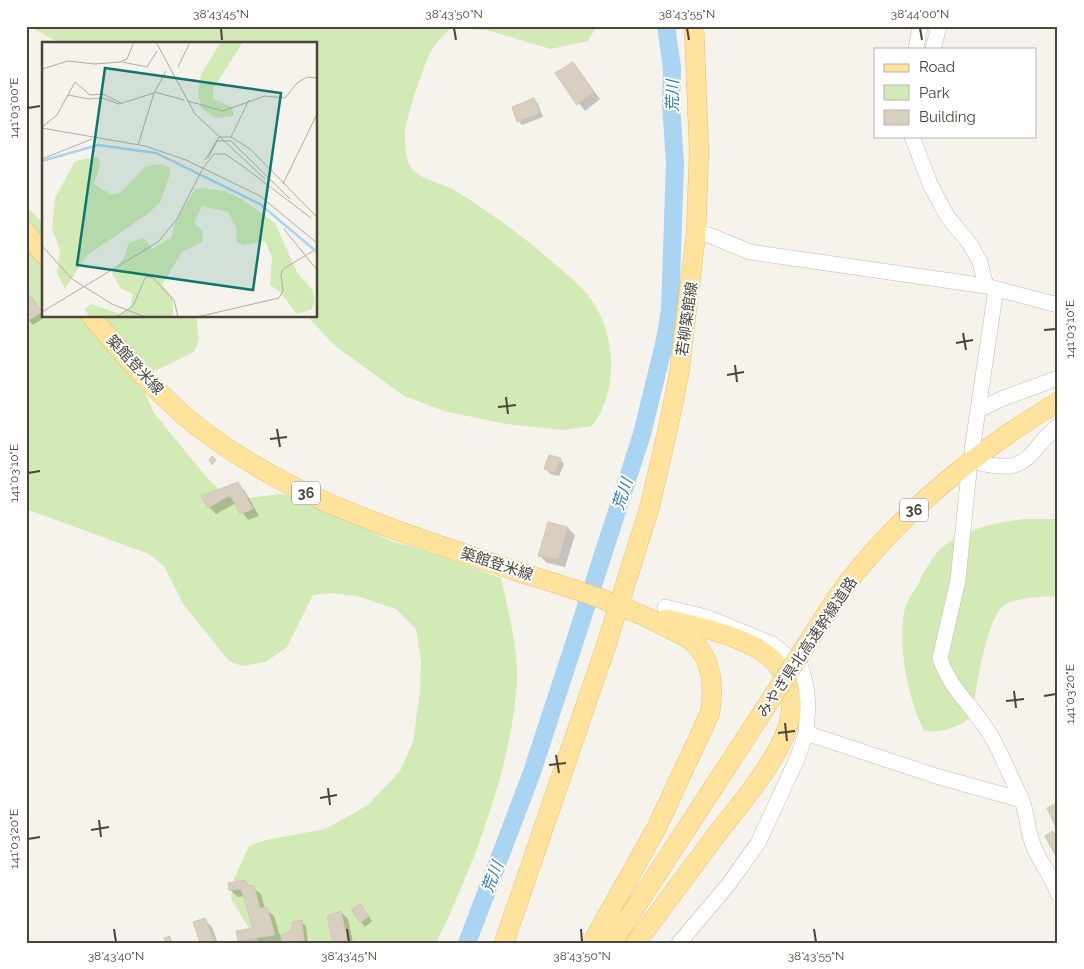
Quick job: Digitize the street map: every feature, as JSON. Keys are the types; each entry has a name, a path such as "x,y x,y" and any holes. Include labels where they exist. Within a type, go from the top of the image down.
{"main road":[{"name":"若柳築館線","path":"612,602 650,506 679,374 696,234 698,141 694,26"},
{"path":"26,232 42,252"},
{"name":"築館登米線","path":"93,318 143,375 187,418 231,450 278,479 324,502 387,529 638,612"},
{"name":"みやぎ県北高速幹線道路","path":"612,943 802,650 849,581 905,518 968,462 996,441 1058,402"},
{"path":"504,943 612,602"},
{"path":"592,943 657,827 710,713 713,694 711,674 704,655 691,640 638,612"},
{"path":"636,943 748,794 786,733 791,703 789,689 782,672 774,662 761,652 746,644 700,627 638,612"}],"street":[{"path":"916,48 920,26"},
{"path":"933,48 939,26"},
{"path":"913,138 930,184 947,216 970,244 991,288 974,461 957,588 940,658 943,669 989,732 1022,800 1027,812 1032,842 1041,863 1055,884 1058,894"},
{"path":"696,234 709,235 750,252 991,288 1058,305"},
{"path":"979,410 1001,399 1058,378"},
{"path":"974,461 1002,468 1019,465 1058,426"},
{"path":"665,607 706,617 772,644 801,667 806,686 806,733 797,759 758,843 728,885 679,943"},
{"path":"806,733 1022,800"}],"green space":[{"path":"29,26 597,26 588,41 551,49 486,30 451,28 435,45 429,55 413,100 405,133 409,164 418,174 449,187 515,231 574,281 588,295 597,309 609,343 611,360 607,395 601,411 592,426 563,430 506,424 444,411 404,396 334,345 309,318 318,318 318,42 57,42"},
{"path":"26,206 42,222 42,318 196,318 199,340 194,352 149,374 144,383 145,393 154,413 208,479 226,497 241,499 280,494 300,497 391,541 440,555 501,578 512,629 517,668 514,712 508,746 477,849 436,943 261,943 252,933 231,899 234,879 249,846 266,840 325,829 368,805 400,771 413,742 420,691 421,662 416,629 396,609 357,596 330,593 313,595 287,647 266,662 242,666 229,661 184,605 164,566 149,554 26,509"},
{"path":"1024,519 1058,519 1058,597 1028,598 1013,601 1002,607 996,615 986,642 972,715 963,723 951,728 924,731 913,703 903,657 902,627 907,604 931,560 945,545 964,534 983,527"}],"building":[{"path":"573,62 594,92 577,105 555,73"},
{"path":"534,98 540,113 517,122 512,107"},
{"path":"31,296 42,312 27,321 26,298"},
{"path":"549,455 561,458 555,473 544,469"},
{"path":"212,456 216,460 212,465 209,460"},
{"path":"238,482 253,509 240,514 230,495 208,508 201,496"},
{"path":"548,522 568,527 558,560 538,556"},
{"path":"1058,802 1058,830 1057,830 1047,808"},
{"path":"1053,831 1058,839 1058,860 1045,836"},
{"path":"245,880 247,885 254,886 260,908 267,907 275,935 238,941 236,931 253,928 241,889 229,890 228,883"},
{"path":"361,904 368,917 360,923 351,909"},
{"path":"341,911 348,943 333,943 327,916"},
{"path":"205,918 215,943 200,943 193,922"},
{"path":"302,920 304,941 283,943 281,935 292,930 292,922"},
{"path":"170,936 172,943 166,943 164,938"}],"waterway":[{"name":"荒川","path":"467,943 531,775 642,434 665,340 670,310 675,163 671,104 672,68 666,26"}]}
